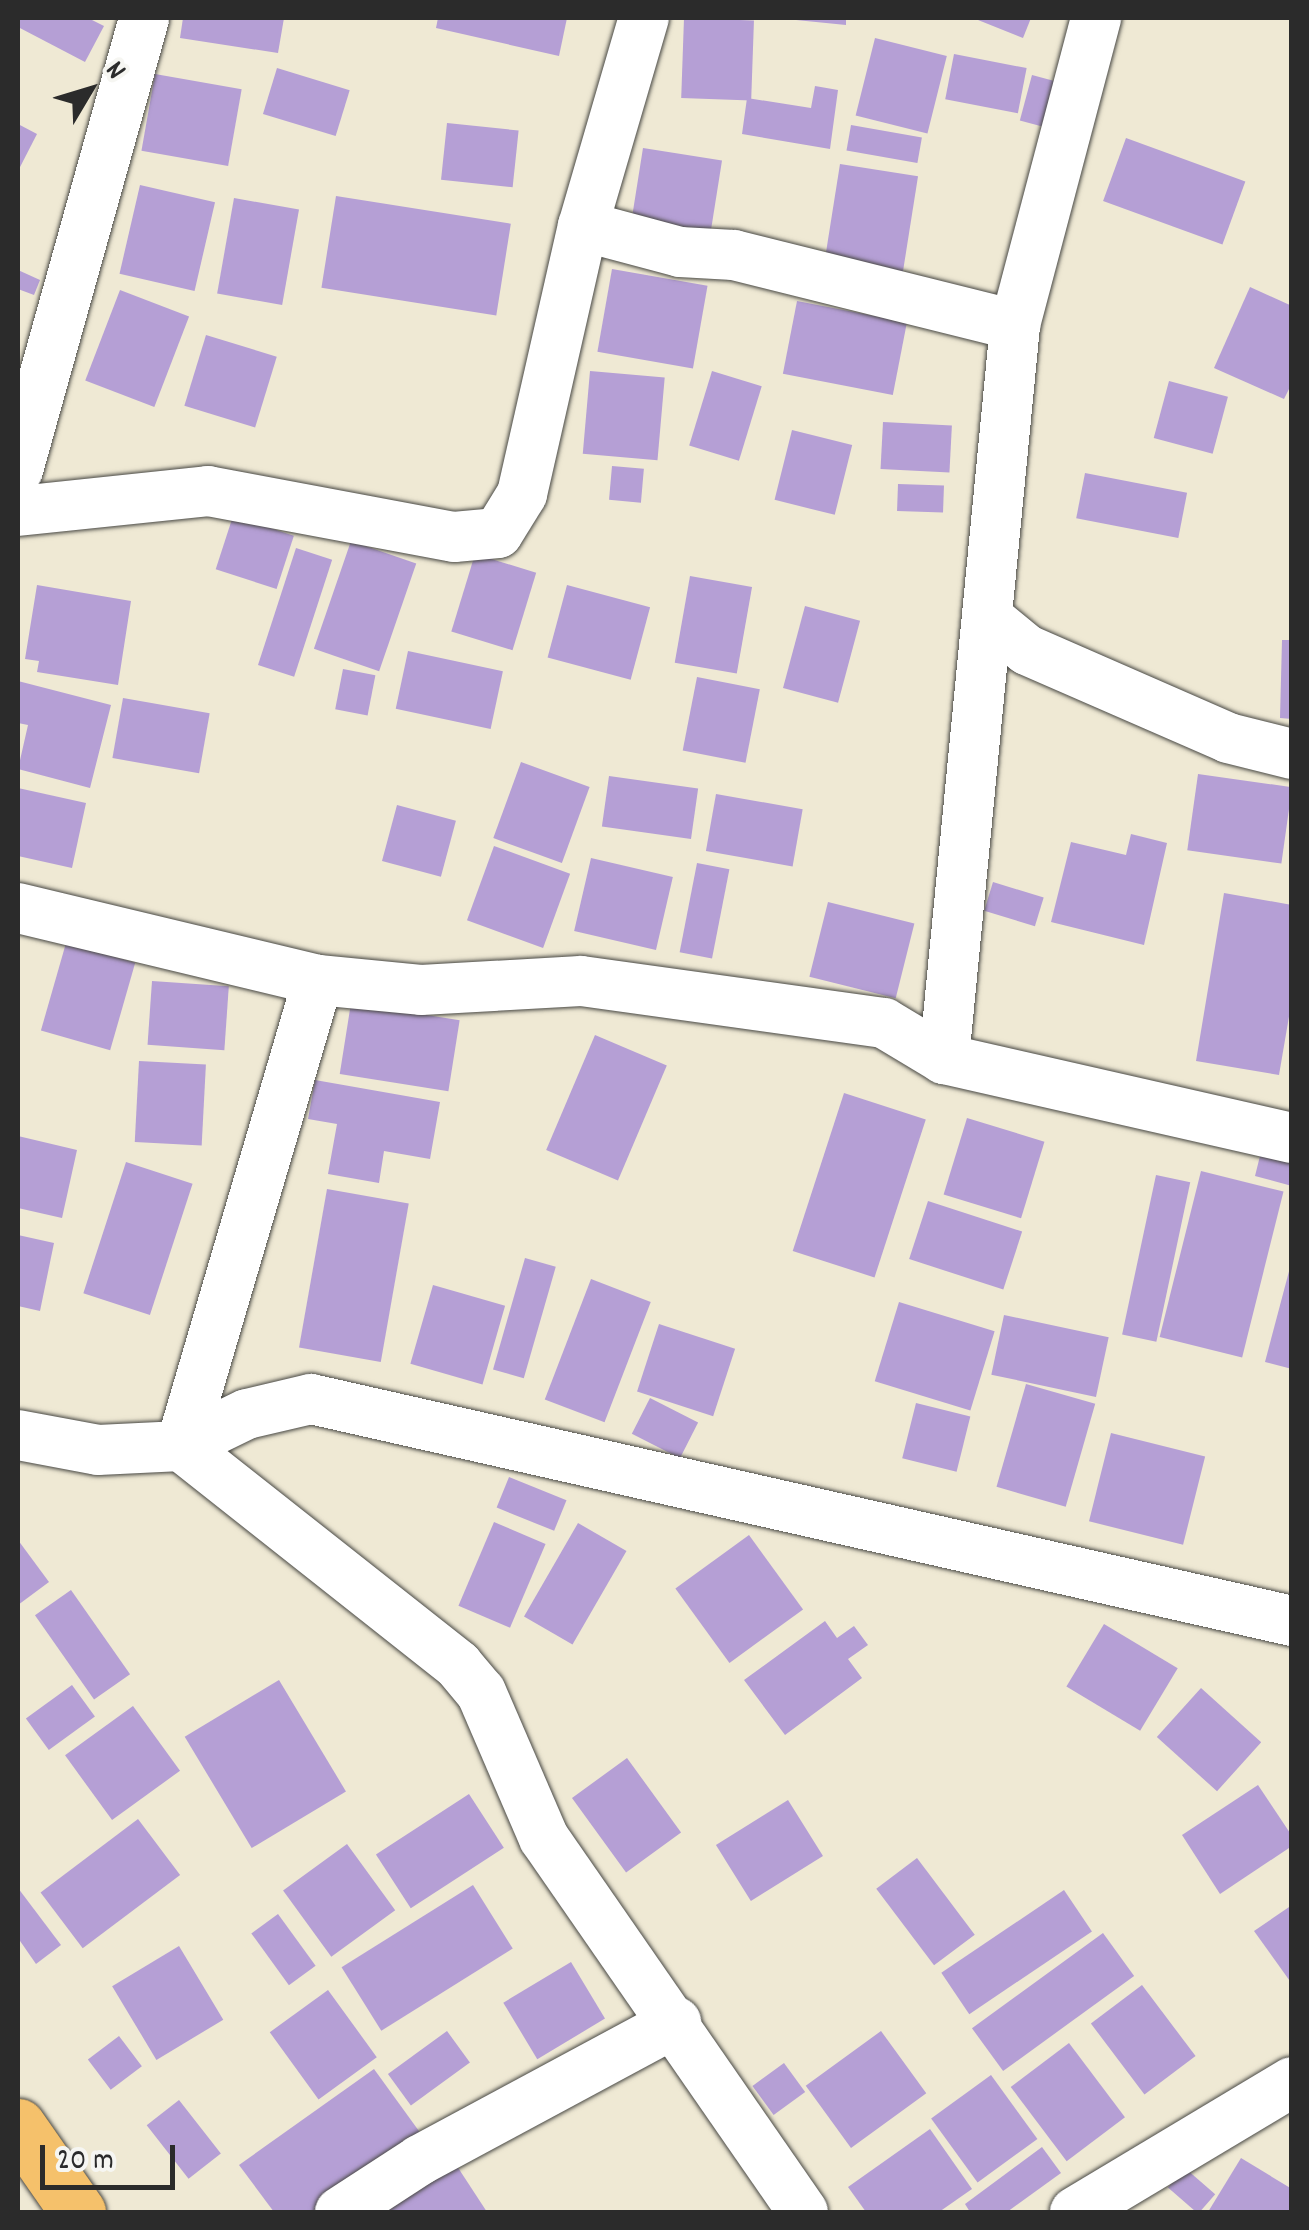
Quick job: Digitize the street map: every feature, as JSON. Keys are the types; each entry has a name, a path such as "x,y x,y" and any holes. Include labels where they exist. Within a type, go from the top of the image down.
{"main road":[{"path":"18,2126 78,2212"}],"street":[{"path":"18,470 144,18"},
{"path":"18,511 208,490 454,537 498,532 522,494 583,226 644,18"},
{"path":"944,1059 1015,325 1096,18"},
{"path":"583,226 680,252 734,255 1015,325"},
{"path":"988,618 1027,650 1228,738 1292,754"},
{"path":"18,908 318,980 421,990 582,981 884,1023 944,1059 1292,1138"},
{"path":"181,1446 318,980"},
{"path":"18,1436 98,1450 181,1446 247,1414 311,1399 1292,1621"},
{"path":"181,1446 458,1665 481,1692 544,1838 676,2022 803,2212"},
{"path":"340,2212 420,2160 676,2022"},
{"path":"1075,2212 1292,2082"}],"building":[{"path":"18,18 88,18 104,26 85,62 18,27"},
{"path":"183,18 284,18 278,53 180,38"},
{"path":"438,18 567,18 559,56 436,28"},
{"path":"684,18 754,20 751,100 681,98"},
{"path":"776,18 846,18 846,25"},
{"path":"973,18 1031,18 1023,38"},
{"path":"875,38 947,56 927,134 856,116"},
{"path":"954,54 1027,68 1018,113 945,99"},
{"path":"277,68 350,90 336,136 263,114"},
{"path":"155,74 242,89 228,166 141,151"},
{"path":"1032,75 1058,82 1046,127 1020,120"},
{"path":"815,86 838,90 830,149 742,134 747,98 811,108"},
{"path":"447,123 519,131 513,187 441,180"},
{"path":"18,124 37,134 18,171"},
{"path":"851,125 922,138 917,163 846,151"},
{"path":"1126,138 1245,181 1222,244 1103,201"},
{"path":"643,148 722,161 711,233 632,220"},
{"path":"840,164 918,176 902,276 824,264"},
{"path":"140,185 215,202 195,291 120,274"},
{"path":"336,196 511,224 496,316 321,288"},
{"path":"234,198 299,209 282,305 217,294"},
{"path":"612,269 708,286 693,369 597,352"},
{"path":"18,270 40,280 34,295 18,289"},
{"path":"1250,287 1292,306 1292,383 1284,399 1214,368"},
{"path":"120,290 189,317 154,407 85,381"},
{"path":"797,301 907,322 893,395 783,374"},
{"path":"206,335 277,357 255,427 184,406"},
{"path":"590,371 665,378 657,460 583,454"},
{"path":"712,371 762,386 739,461 689,446"},
{"path":"1169,381 1228,397 1213,454 1154,438"},
{"path":"883,422 952,426 949,473 881,469"},
{"path":"792,430 852,445 835,515 775,500"},
{"path":"612,466 644,469 641,503 609,500"},
{"path":"1085,473 1187,493 1178,538 1076,518"},
{"path":"898,484 944,486 943,513 897,511"},
{"path":"233,516 294,536 277,589 216,569"},
{"path":"351,541 416,563 379,671 314,649"},
{"path":"296,548 332,560 294,677 258,665"},
{"path":"475,554 536,573 513,650 451,631"},
{"path":"690,576 752,587 737,674 675,663"},
{"path":"37,585 131,601 118,685 37,672 39,661 25,659"},
{"path":"567,585 650,607 631,680 548,657"},
{"path":"805,606 860,621 838,703 783,688"},
{"path":"1282,640 1292,640 1292,719 1280,718"},
{"path":"408,651 503,671 491,729 396,709"},
{"path":"343,669 375,675 368,716 335,709"},
{"path":"697,677 760,689 746,763 683,751"},
{"path":"18,681 111,705 90,788 18,769 28,725 18,723"},
{"path":"123,698 210,713 199,773 112,758"},
{"path":"521,762 590,787 562,863 493,838"},
{"path":"1198,774 1292,787 1281,863 1187,850"},
{"path":"609,776 698,789 691,839 602,827"},
{"path":"18,788 86,803 72,868 18,856"},
{"path":"716,794 803,809 793,866 706,851"},
{"path":"397,805 456,821 441,877 382,861"},
{"path":"1131,834 1167,843 1144,945 1051,922 1071,842 1126,855"},
{"path":"494,846 570,874 543,948 467,920"},
{"path":"591,858 673,877 656,950 574,931"},
{"path":"697,863 729,869 712,959 680,952"},
{"path":"993,882 1044,897 1035,926 984,911"},
{"path":"1224,893 1292,905 1292,999 1279,1075 1196,1061"},
{"path":"828,902 914,924 896,998 809,977"},
{"path":"66,943 135,963 110,1050 41,1030"},
{"path":"152,981 229,986 224,1050 148,1045"},
{"path":"351,1003 460,1020 448,1091 340,1074"},
{"path":"595,1035 667,1065 618,1181 546,1150"},
{"path":"139,1061 206,1065 202,1145 135,1142"},
{"path":"315,1080 440,1102 430,1159 384,1151 379,1183 328,1174 337,1124 308,1119"},
{"path":"844,1093 926,1120 874,1277 793,1251"},
{"path":"967,1118 1044,1142 1021,1218 944,1195"},
{"path":"18,1136 77,1150 62,1218 18,1208"},
{"path":"1263,1144 1292,1151 1292,1186 1255,1176"},
{"path":"126,1162 193,1184 150,1315 83,1293"},
{"path":"1201,1171 1283,1192 1242,1357 1160,1337"},
{"path":"1156,1175 1190,1182 1156,1342 1122,1334"},
{"path":"327,1189 409,1203 381,1362 299,1348"},
{"path":"928,1201 1022,1232 1003,1290 909,1259"},
{"path":"18,1235 54,1243 40,1311 18,1306"},
{"path":"525,1258 556,1267 524,1378 493,1370"},
{"path":"1292,1260 1292,1369 1265,1362"},
{"path":"591,1279 651,1302 605,1422 545,1399"},
{"path":"433,1285 505,1306 482,1384 410,1364"},
{"path":"899,1302 995,1331 970,1411 875,1381"},
{"path":"1004,1315 1109,1337 1096,1397 991,1375"},
{"path":"659,1324 735,1349 713,1416 637,1392"},
{"path":"1026,1384 1095,1404 1066,1507 997,1487"},
{"path":"650,1398 698,1423 680,1458 632,1434"},
{"path":"916,1403 970,1417 957,1472 902,1458"},
{"path":"1111,1433 1205,1456 1183,1545 1089,1521"},
{"path":"509,1477 566,1500 554,1531 497,1508"},
{"path":"494,1522 546,1544 510,1628 458,1606"},
{"path":"578,1523 626,1551 572,1645 524,1617"},
{"path":"749,1535 803,1609 729,1663 675,1588"},
{"path":"18,1540 49,1582 18,1605"},
{"path":"71,1590 130,1674 94,1700 35,1615"},
{"path":"825,1621 837,1638 854,1626 868,1645 848,1659 862,1678 785,1735 744,1680"},
{"path":"1104,1624 1178,1668 1140,1731 1066,1687"},
{"path":"279,1680 346,1791 252,1848 185,1737"},
{"path":"72,1685 95,1717 49,1750 26,1719"},
{"path":"1201,1688 1261,1742 1217,1791 1157,1737"},
{"path":"133,1706 180,1771 112,1820 65,1755"},
{"path":"627,1758 681,1832 626,1872 572,1798"},
{"path":"1258,1785 1292,1836 1292,1846 1220,1894 1182,1835"},
{"path":"469,1794 504,1848 411,1908 376,1854"},
{"path":"788,1800 823,1856 751,1901 716,1845"},
{"path":"138,1819 180,1875 83,1948 41,1892"},
{"path":"347,1844 395,1910 331,1957 283,1890"},
{"path":"917,1858 975,1935 934,1965 876,1889"},
{"path":"473,1885 513,1949 381,2031 342,1967"},
{"path":"18,1888 61,1945 36,1964 18,1938"},
{"path":"1064,1890 1092,1931 969,2014 941,1973"},
{"path":"1292,1905 1292,1984 1254,1931"},
{"path":"278,1914 316,1966 289,1985 251,1933"},
{"path":"1103,1933 1134,1976 1003,2071 972,2028"},
{"path":"179,1946 223,2020 156,2060 112,1986"},
{"path":"571,1962 605,2019 537,2059 503,2003"},
{"path":"1142,1985 1196,2056 1144,2095 1091,2024"},
{"path":"328,1990 377,2057 319,2099 270,2032"},
{"path":"447,2031 470,2063 411,2105 388,2074"},
{"path":"881,2031 926,2093 851,2148 806,2086"},
{"path":"119,2036 142,2066 111,2090 88,2059"},
{"path":"1069,2043 1125,2117 1067,2161 1011,2087"},
{"path":"784,2063 805,2092 774,2115 752,2086"},
{"path":"374,2069 424,2138 320,2212 274,2212 239,2165"},
{"path":"991,2075 1037,2139 978,2182 931,2118"},
{"path":"179,2100 221,2154 189,2179 147,2125"},
{"path":"930,2129 972,2189 939,2212 866,2212 848,2187"},
{"path":"1042,2147 1061,2173 1007,2212 970,2212 965,2204"},
{"path":"1241,2158 1292,2189 1292,2212 1208,2212"},
{"path":"453,2160 487,2212 372,2212"},
{"path":"1185,2168 1215,2194 1196,2212 1168,2188"}]}
